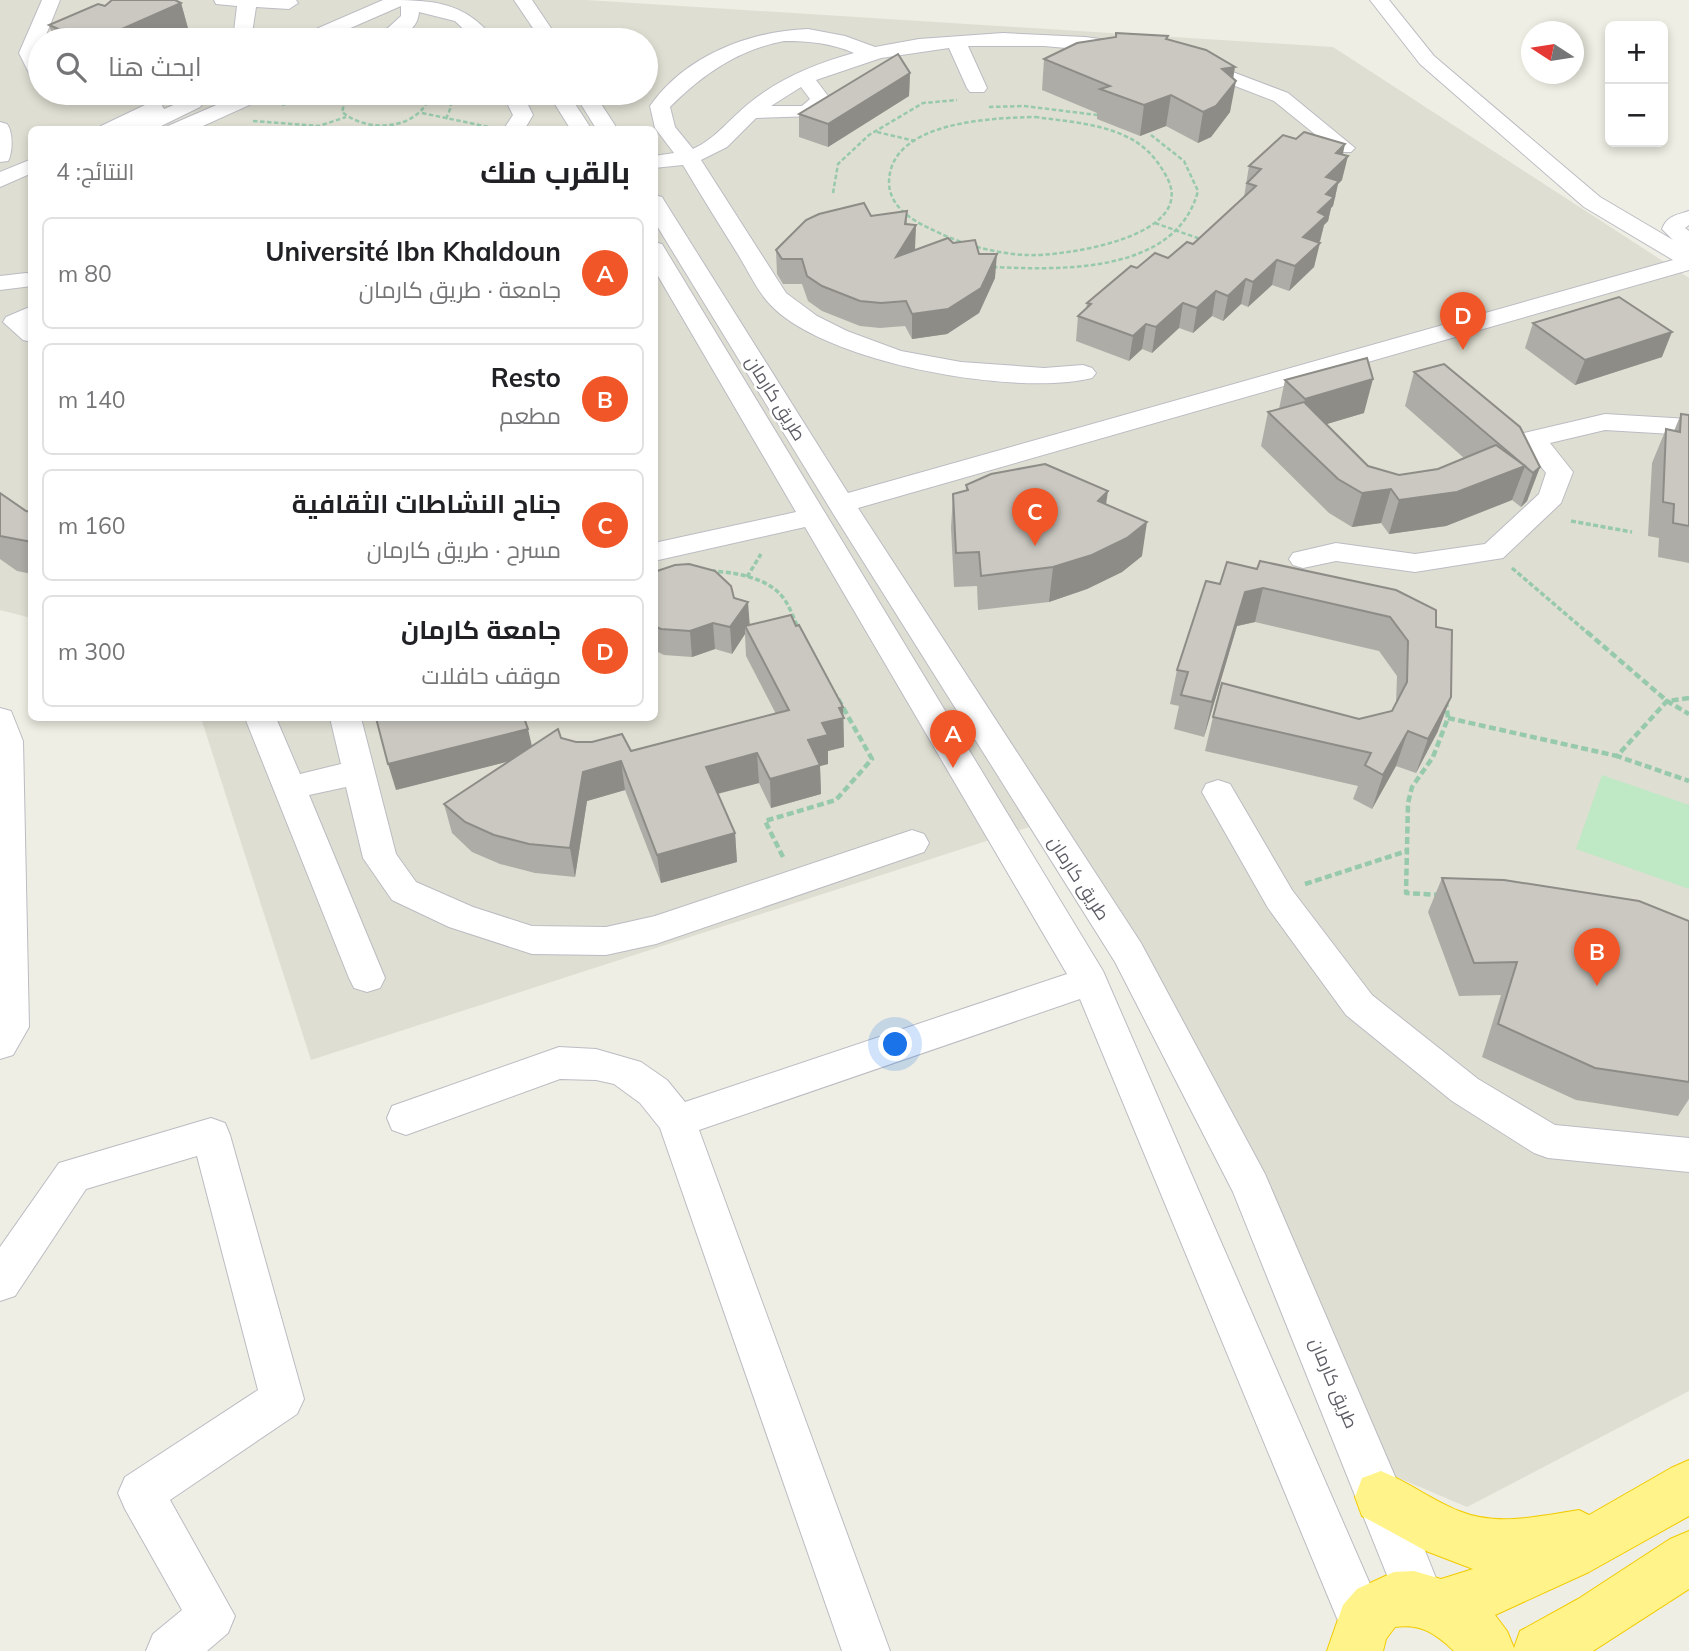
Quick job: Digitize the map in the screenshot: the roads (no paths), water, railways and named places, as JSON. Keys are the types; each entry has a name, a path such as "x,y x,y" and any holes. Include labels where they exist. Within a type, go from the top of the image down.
{"highway":[{"path":"1359,1637 1377,1607 1397,1599 1432,1602 1491,1591 1612,1532 1689,1486"},
{"path":"1381,1497 1434,1527 1485,1545 1508,1546 1612,1532"},
{"path":"1540,1651 1589,1635 1689,1558"},
{"path":"1432,1602 1464,1619 1488,1651"}],"street":[{"path":"39,28 51,0"},
{"path":"223,0 288,1 309,28"},
{"path":"523,0 542,28"},
{"path":"1379,0 1427,60 1592,202 1689,261"},
{"path":"244,28 247,1"},
{"path":"398,28 410,17 411,2"},
{"path":"345,28 411,2 456,13 476,28"},
{"path":"874,54 832,38 766,36 739,47 712,72 681,82 660,106 660,129 689,158 777,298 807,321 838,336 895,357 961,370 1044,376 1083,373"},
{"path":"658,162 689,158 716,145 751,112 804,78 874,54 956,42 996,40 1098,44 1149,51"},
{"path":"956,42 980,93"},
{"path":"1170,56 1281,97 1344,148"},
{"path":"751,112 807,111 821,100 804,78"},
{"path":"117,126 162,105"},
{"path":"144,126 189,105"},
{"path":"184,126 232,105"},
{"path":"516,126 523,116 518,105"},
{"path":"566,105 579,126"},
{"path":"592,105 605,126"},
{"path":"0,128 0,156"},
{"path":"0,180 28,167"},
{"path":"0,191 28,177"},
{"path":"0,191 28,190"},
{"name":"طريق كارمان","path":"658,209 1090,981 1359,1637"},
{"path":"1689,218 1676,222 1673,229 1689,243"},
{"name":"طريق كارمان","path":"658,255 827,511 1128,954 1251,1186 1381,1497 1432,1602"},
{"path":"658,551 827,511 1689,261"},
{"path":"0,283 26,280"},
{"path":"1303,559 1336,552 1415,563 1493,552 1551,497 1560,472 1533,439 1605,422 1689,428"},
{"path":"0,719 8,741 11,1027 0,1044"},
{"path":"262,721 367,978"},
{"path":"347,721 380,858 404,891 461,917 532,940 606,941 656,930 912,842"},
{"path":"290,788 359,772"},
{"path":"1217,792 1278,893 1359,1005 1465,1090 1548,1141 1689,1155"},
{"path":"677,1121 1090,981"},
{"path":"406,1118 559,1063 584,1062 608,1066 630,1074 650,1086 666,1102 677,1121 866,1651"},
{"path":"0,1282 73,1175 211,1135 282,1399 141,1493 211,1616 170,1651"}],"place":[{"name":"جامعة كارمان","path":"1463,350"},
{"name":"جناح النشاطات الثقافية","path":"1035,546"},
{"name":"Université Ibn Khaldoun","path":"953,768"},
{"name":"Resto","path":"1597,986"}]}
